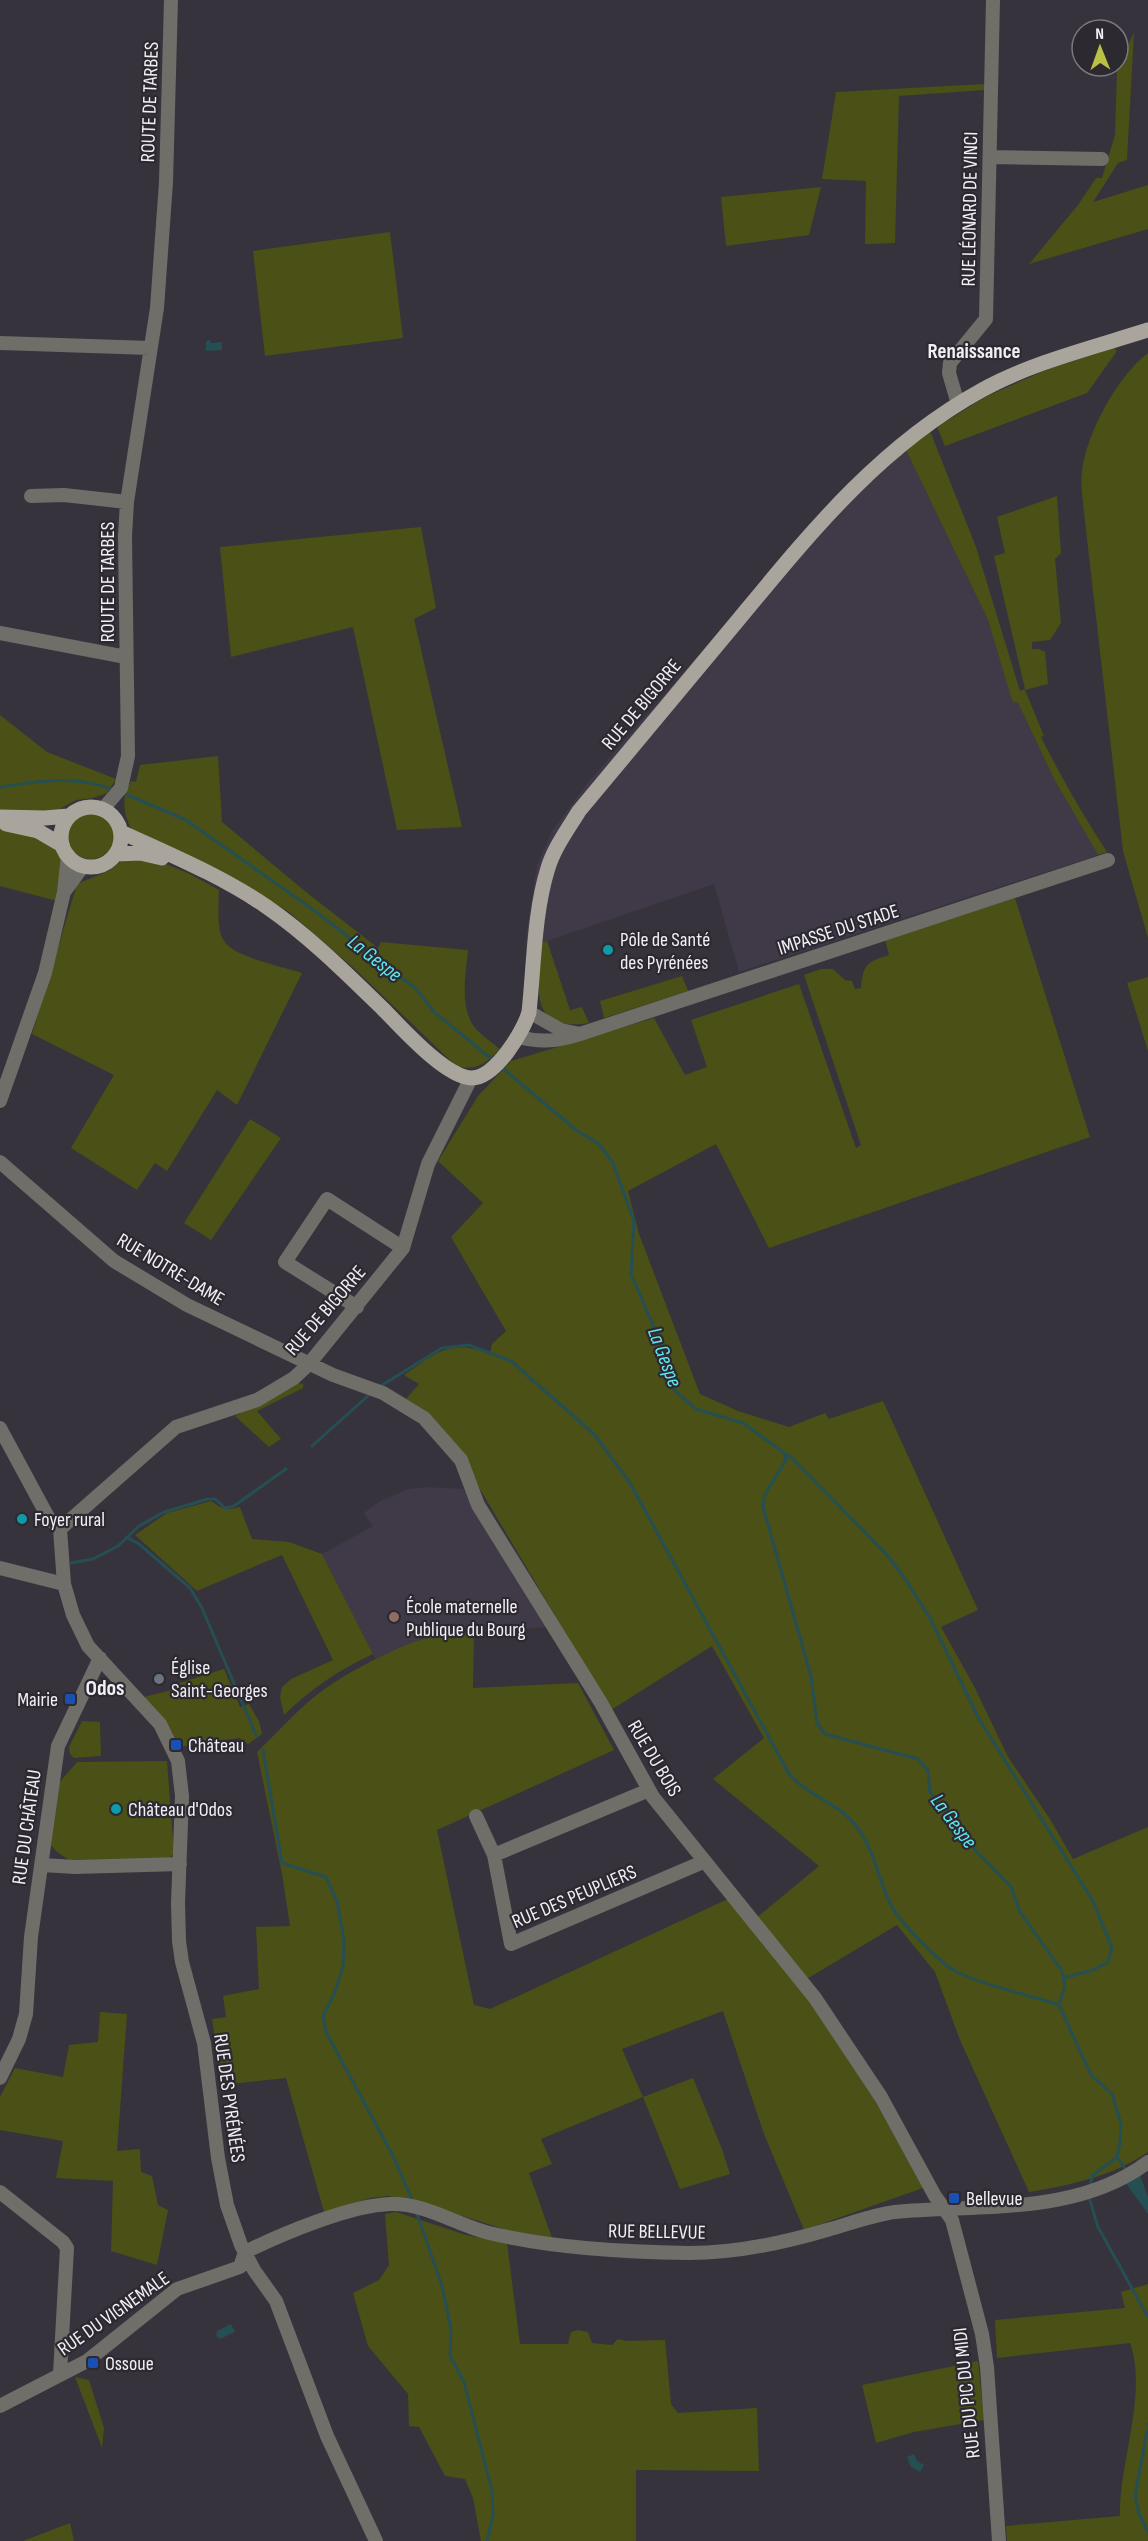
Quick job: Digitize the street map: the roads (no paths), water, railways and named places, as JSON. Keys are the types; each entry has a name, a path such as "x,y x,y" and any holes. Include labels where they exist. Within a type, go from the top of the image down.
{"main road":[{"name":"RUE DE BIGORRE","path":"471,1078 488,1070 505,1054 519,1037 530,1012 542,888 548,866 579,811 808,535 871,469 958,404 1004,379 1148,330"},
{"path":"0,817 45,818 68,816 85,808 103,809 116,820 121,832 121,842 117,854 103,865 83,866 38,831 0,824"},
{"path":"65,850 61,835 68,816"},
{"path":"121,832 194,866 267,907 301,933 429,1055 454,1071 471,1078"},
{"path":"117,854 140,853 194,866"}],"street":[{"name":"ROUTE DE TARBES","path":"103,809 120,788 128,756 125,536 127,502 157,308 166,182 171,0"},
{"name":"RUE LÉONARD DE VINCI","path":"958,404 949,373 950,363 986,319 993,0"},
{"path":"990,157 1102,159"},
{"path":"0,343 150,348"},
{"path":"31,496 64,495 127,502"},
{"path":"0,633 126,657"},
{"path":"0,1101 45,973 64,892 65,850"},
{"name":"IMPASSE DU STADE","path":"519,1037 534,1041 548,1041 580,1034 1108,860"},
{"path":"64,892 83,866"},
{"path":"530,1012 561,1030 580,1034"},
{"name":"RUE DE BIGORRE","path":"60,1528 176,1427 257,1400 294,1378 309,1364 403,1248 428,1164 471,1078"},
{"name":"RUE NOTRE-DAME","path":"0,1162 114,1261 187,1305 309,1364"},
{"path":"357,1307 285,1262 327,1199 403,1248"},
{"name":"RUE DU BOIS","path":"309,1364 383,1393 424,1418 461,1460 478,1505 601,1703 649,1790 703,1862 815,1998 881,2097 935,2196 946,2210"},
{"path":"0,1428 48,1517 60,1528"},
{"name":"RUE DES PYRÉNÉES","path":"60,1528 64,1584 73,1615 88,1646 160,1724 178,1761 182,1796 178,1903 182,1962 204,2043 218,2158 227,2205 254,2270 276,2301 327,2436 376,2541"},
{"path":"0,1568 64,1584"},
{"name":"RUE DU CHÂTEAU","path":"0,2078 19,2039 26,2014 31,1937 57,1746 100,1658"},
{"path":"494,1855 649,1790"},
{"name":"RUE DES PEUPLIERS","path":"476,1816 494,1855 511,1944 703,1862"},
{"path":"42,1865 75,1867 180,1864"},
{"name":"RUE BELLEVUE","path":"245,2252 351,2210 391,2204 433,2213 487,2232 551,2245 603,2250 692,2253 738,2250 802,2237 892,2212 1008,2206 1078,2195 1109,2184 1145,2164"},
{"path":"0,2192 63,2242 67,2248 60,2374"},
{"name":"RUE DU PIC DU MIDI","path":"946,2210 952,2220 982,2334 987,2367 999,2541"},
{"name":"RUE DU VIGNEMALE","path":"0,2406 87,2361 177,2289 240,2266 245,2252"}],"water":[{"path":"210,340 211,343 222,342 222,350 206,351 206,341"},
{"path":"1140,2175 1148,2197 1148,2214 1125,2182"},
{"path":"231,2324 235,2332 220,2339 216,2336 217,2331"},
{"path":"914,2454 917,2461 924,2465 920,2472 911,2467 907,2457"}],"waterway":[{"name":"La Gespe","path":"0,787 43,781 72,781 86,782 114,790"},
{"name":"La Gespe","path":"123,793 186,820 315,911 416,989 435,1013 493,1060"},
{"name":"La Gespe","path":"500,1066 576,1130 599,1144 613,1163 634,1221 631,1274 676,1378 674,1390 696,1409 743,1423 784,1453 786,1460 765,1494 763,1507 811,1676 817,1723 825,1734 918,1759 928,1771 930,1792 965,1833 975,1850 1011,1887 1020,1912 1062,1971 1065,1986 1059,2005 1091,2075 1112,2094 1121,2124 1117,2157 1126,2170"},
{"path":"379,1387 442,1348 469,1345 511,1361 594,1434 630,1483 788,1772 795,1780 840,1811 856,1826 872,1854 891,1905 903,1922 932,1952 959,1973 1059,2005"},
{"path":"312,1446 369,1395"},
{"path":"784,1453 792,1458 888,1556 906,1580 931,1620 979,1719 1093,1901 1112,1948 1108,1962 1093,1970 1063,1978"},
{"path":"71,1563 93,1559 118,1546 139,1526 164,1512 208,1499 215,1499 225,1508 234,1506 286,1469"},
{"path":"128,1538 139,1544 190,1588 202,1608 256,1735"},
{"path":"263,1750 282,1863 326,1877 337,1901 344,1941 343,1967 334,1994 323,2016 326,2032 393,2156 413,2202"},
{"name":"La Gespe","path":"1090,2188 1092,2176 1117,2157"},
{"name":"La Gespe","path":"1089,2197 1098,2227 1148,2317"},
{"path":"416,2211 442,2286 451,2329 450,2356 464,2382 492,2491 493,2515 487,2541"},
{"name":"La Gespe","path":"1147,2431 1135,2496 1139,2514 1148,2532"}],"place":[{"name":"Pôle de Santé des Pyrénées","path":"608,950"},
{"name":"Foyer rural","path":"22,1519"},
{"name":"École maternelle Publique du Bourg","path":"394,1617"},
{"name":"Église Saint-Georges","path":"159,1679"},
{"name":"Mairie","path":"70,1699"},
{"name":"Château","path":"176,1745"},
{"name":"Château d'Odos","path":"116,1809"},
{"name":"Bellevue","path":"954,2198"},
{"name":"Ossoue","path":"93,2363"}],"district":[{"name":"Renaissance","path":"974,351"},
{"name":"Odos","path":"105,1687"}]}
